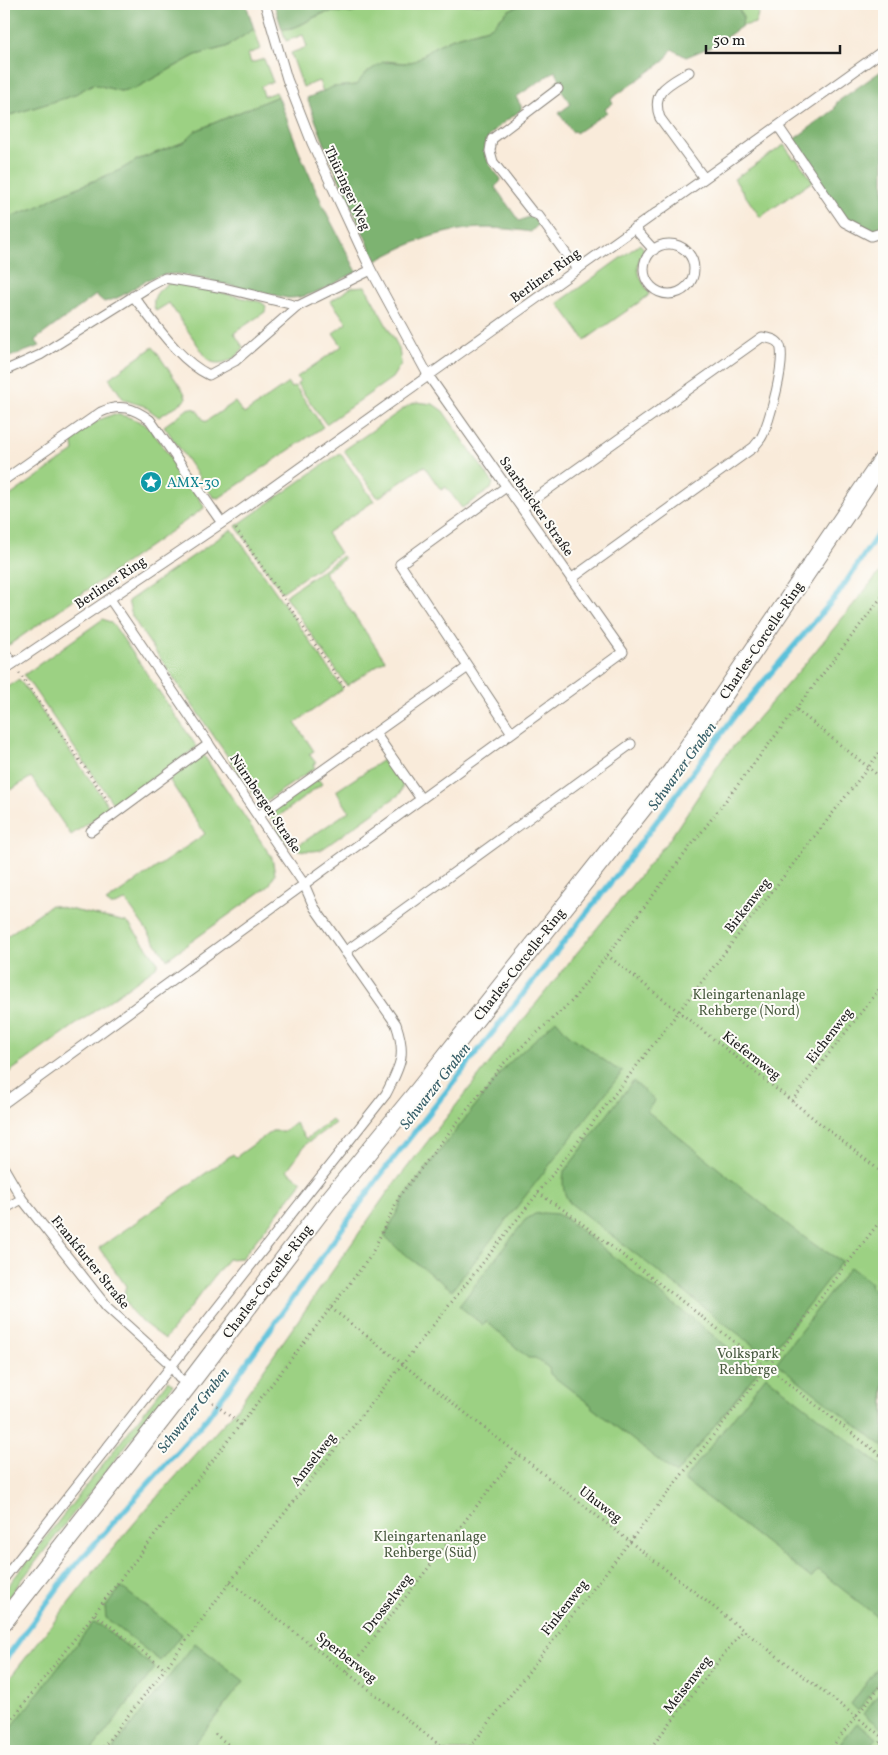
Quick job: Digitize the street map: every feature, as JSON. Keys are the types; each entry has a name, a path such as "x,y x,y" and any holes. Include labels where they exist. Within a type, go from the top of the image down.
{"street":[{"name":"Charles-Corcelle-Ring","path":"4,1621 189,1384 326,1204 420,1090 672,771 884,458"}],"lane":[{"name":"Thüringer Weg","path":"265,4 287,79 312,143 371,270 428,375"},
{"name":"Berliner Ring","path":"4,670 225,521 884,50"},
{"path":"689,72 665,86 656,102 657,110 660,118 704,178"},
{"path":"558,89 492,139 490,151 493,162 533,212 538,214 577,269"},
{"path":"778,126 844,222 871,236 884,232"},
{"path":"634,228 654,250"},
{"path":"674,244 680,246 690,255 693,260 694,274 692,280 683,289 677,292 664,293 653,288 649,283 644,270 647,258 654,250 661,245 674,244"},
{"path":"133,296 184,358 200,371 209,375 234,362 298,306 371,270"},
{"path":"4,371 40,355 165,278 224,288 298,306"},
{"path":"522,508 762,338 770,338 779,343 782,350 782,366 766,429 754,447 571,579"},
{"name":"Saarbrücker Straße","path":"428,375 623,652 512,733"},
{"path":"4,480 101,412 109,408 128,407 140,412 150,420 225,521"},
{"path":"4,1104 512,733 400,564 506,487"},
{"name":"Nürnberger Straße","path":"110,599 304,884 314,907 396,1024 402,1042 400,1065 386,1094 171,1365"},
{"path":"4,651 13,664"},
{"path":"258,816 468,667"},
{"path":"375,733 421,799"},
{"path":"91,831 209,744"},
{"path":"345,952 631,744"},
{"name":"Frankfurter Straße","path":"4,1168 22,1199 107,1307 171,1365 179,1378 189,1384"},
{"path":"4,1209 22,1199"},
{"path":"4,1578 171,1365"}],"path":[{"path":"225,521 345,688"},
{"path":"4,1730 370,1257 400,1195 502,1064 572,1001 797,710 884,594"},
{"path":"13,664 108,801"},
{"path":"797,710 884,780"},
{"name":"Birkenweg","path":"538,1193 884,747"},
{"name":"Kiefernweg","path":"607,954 884,1174"},
{"name":"Eichenweg","path":"792,1101 884,983"},
{"path":"538,1193 567,1212 884,1458"},
{"name":"Amselweg","path":"100,1751 187,1641 230,1582 402,1364 460,1294 538,1193"},
{"name":"Finkenweg","path":"466,1751 680,1477 768,1368 884,1216"},
{"name":"Uhuweg","path":"331,1308 742,1630 884,1738"},
{"path":"208,1398 241,1425"},
{"name":"Drosselweg","path":"347,1672 518,1453"},
{"name":"Sperberweg","path":"230,1582 448,1751"},
{"path":"95,1614 165,1669"},
{"name":"Meisenweg","path":"648,1751 742,1630"},
{"path":"829,1751 884,1681"},
{"path":"215,1734 236,1751"},
{"path":"874,1751 884,1738"},
{"path":"103,1747 108,1751"}],"green space":[{"path":"4,4 246,4 254,29 226,47 196,55 134,89 120,91 93,84 72,96 4,117"},
{"path":"274,4 366,4 352,13 327,12 297,26 282,29"},
{"path":"366,4 523,4 509,10 491,27 453,38 434,47 415,61 405,63 386,61 366,73 356,85 333,87 323,92 319,81 303,87 291,53 307,47 303,35 286,41 282,29 298,26 327,12 352,13"},
{"path":"523,4 736,4 743,17 742,26 715,45 686,57 672,49 664,61 611,99 613,103 605,109 607,112 576,133 572,132 559,113 571,104 555,82 560,79 555,71 516,97 521,110 495,130 489,137 485,151 487,159 501,179 495,187 519,221 531,216 536,221 538,225 531,232 488,228 451,232 415,242 376,261 331,161 307,98 333,87 356,85 366,73 383,62 405,63 415,61 434,47 453,38 491,27 509,10"},
{"path":"736,4 757,4 756,23 742,26 743,17"},
{"path":"254,29 261,49 248,54 251,63 264,59 273,82 261,86 264,96 276,92 278,96 195,131 184,142 137,160 120,170 55,197 37,207 4,219 4,117 71,96 93,84 120,91 134,89 196,55 226,47"},
{"path":"884,69 884,226 872,233 846,221 800,155 802,153 793,140 834,110 837,102"},
{"path":"278,96 301,156 324,208 357,272 314,293 296,298 287,298 179,274 159,276 147,280 122,296 111,300 104,302 96,295 35,340 40,346 4,359 4,219 37,207 55,197 120,170 137,160 184,142 195,131"},
{"path":"784,145 813,181 760,217 734,179"},
{"path":"640,244 644,249 638,267 642,281 649,293 648,296 585,340 558,303"},
{"path":"170,283 180,283 261,302 266,306 265,312 234,333 243,347 237,355 223,363 212,362 208,360 169,303 156,311 154,298 156,294"},
{"path":"365,286 399,348 401,364 392,378 326,424 297,384 300,381 297,377 342,346 333,333 347,323 331,301 352,287"},
{"path":"153,347 184,392 186,398 159,417 144,406 124,400 109,378"},
{"path":"288,383 291,388 295,386 323,427 219,498 213,497 164,426 189,408 196,409 205,422 235,402 244,414"},
{"path":"417,402 433,404 443,411 493,483 491,489 462,508 446,487 441,490 424,466 378,498 344,450 409,405"},
{"path":"114,414 133,419 150,428 204,508 9,645 4,642 4,500 74,451 72,438 99,420"},
{"path":"340,453 374,501 327,533 340,553 282,592 236,526"},
{"path":"232,529 343,689 295,723 314,751 309,754 316,763 313,765 315,768 266,801 257,799 142,632 132,616 128,601"},
{"path":"342,556 344,559 324,572 385,660 347,686 285,596"},
{"path":"884,567 884,1751 4,1751 4,1687 9,1679 98,1566 148,1507 234,1412 387,1193 550,986 671,837 724,757 804,665"},
{"path":"103,619 115,627 197,747 114,805 24,675"},
{"path":"19,679 110,808 71,835 31,777 11,790 4,780 4,689"},
{"path":"203,754 272,858 275,874 269,886 167,959 126,901 114,905 106,902 205,834 170,781 171,778"},
{"path":"383,760 388,761 403,785 400,794 321,850 302,851 296,849 280,834 271,818 274,810 318,779 322,784 275,819 296,847 349,811 336,791"},
{"path":"51,905 126,922 158,962 156,967 4,1076 4,938"},
{"path":"556,1020 568,1034 615,1068 623,1071 452,1290 399,1250 385,1236 405,1196 506,1066"},
{"path":"633,1081 655,1100 647,1111 797,1232 842,1261 768,1357 570,1203 564,1192 564,1172"},
{"path":"332,1120 335,1123 306,1144 287,1170 302,1182 242,1258 228,1259 165,1339 136,1317 126,1302 124,1294 126,1286 99,1248 233,1154 236,1157 272,1131 285,1131 295,1123 306,1139"},
{"path":"535,1214 557,1214 566,1219 758,1371 676,1474 550,1374 549,1368 535,1358 528,1358 486,1321 483,1325 459,1306 525,1220"},
{"path":"850,1267 871,1283 870,1286 884,1298 884,1447 776,1363"},
{"path":"766,1376 884,1468 884,1622 818,1570 811,1578 684,1480"},
{"path":"168,1381 173,1385 4,1603 4,1591"},
{"path":"121,1587 182,1634 160,1661 106,1618 105,1608"},
{"path":"93,1623 100,1625 155,1668 91,1751 4,1751 4,1737"},
{"path":"195,1643 244,1681 189,1751 116,1751 113,1749"},
{"path":"884,1659 884,1676 858,1711 851,1704"},
{"path":"884,1687 884,1726 882,1729 863,1714"},
{"path":"857,1723 877,1738 866,1751 834,1751"}],"waterway":[{"name":"Schwarzer Graben","path":"4,1661 71,1570 207,1418 379,1177 619,872 736,714 838,594 884,525"}],"place":[{"name":"AMX-30","path":"151,482"}],"park label":[{"name":"Kleingartenanlage Rehberge (Nord)","path":"749,1002"},
{"name":"Volkspark Rehberge","path":"748,1362"},
{"name":"Kleingartenanlage Rehberge (Süd)","path":"430,1544"}]}
